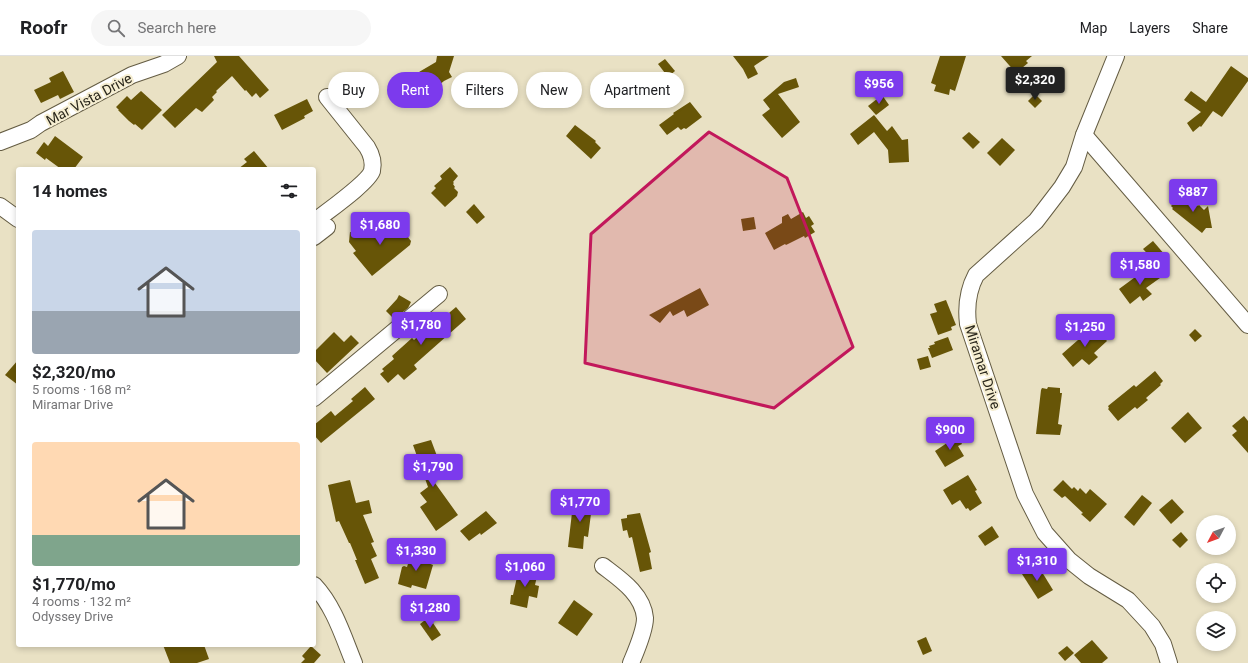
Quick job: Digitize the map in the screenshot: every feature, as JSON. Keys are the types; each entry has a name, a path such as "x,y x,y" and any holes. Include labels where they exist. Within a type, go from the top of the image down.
{"street":[{"name":"Mar Vista Drive","path":"0,142 31,130 41,123 132,75 164,64 178,56"},
{"name":"Miramar Drive","path":"1116,56 1084,135 1074,167 1062,187 1036,221 976,275 971,284 967,311 968,324 1025,494 1045,533 1069,560 1089,576 1128,600 1152,626 1163,644 1169,663"},
{"path":"320,224 365,181 372,170 372,154 337,108"},
{"path":"1084,135 1248,325"},
{"path":"0,206 16,218"},
{"path":"316,396 439,294"},
{"path":"603,566 627,585 638,598 642,608 645,619 642,634 631,663"},
{"path":"316,587 328,604 354,663"}],"highlighted area":[{"path":"709,132 787,178 853,347 774,408 585,363 591,234"}],"building":[{"path":"214,56 239,56 269,90 260,98 256,93 252,97 232,76 216,91 217,92 212,97 214,100 202,112 196,108 175,128 162,115 217,62"},
{"path":"437,56 454,56 449,72 451,78 443,82 443,72 419,72 436,62"},
{"path":"733,56 769,56 754,66 758,74 748,79 743,69"},
{"path":"940,56 966,56 955,91 950,89 949,95 934,91 936,85 931,83"},
{"path":"1001,56 1032,56 1026,61 1028,63 1016,73"},
{"path":"665,59 675,71 664,72 658,64"},
{"path":"1231,66 1248,78 1248,81 1222,117 1213,111 1201,127 1200,126 1193,132 1187,123 1201,112 1184,100 1191,91 1206,102"},
{"path":"63,71 74,92 60,99 58,95 41,103 34,90 51,82 49,78"},
{"path":"796,78 799,87 778,94 800,122 782,138 762,115 770,109 763,100 784,82"},
{"path":"141,91 162,110 142,130 129,121 116,107 127,96 131,100"},
{"path":"1035,94 1042,101 1035,108 1028,101"},
{"path":"882,95 889,105 876,115 868,106"},
{"path":"307,99 313,111 304,116 305,118 282,130 274,115"},
{"path":"690,102 702,117 686,129 684,128 681,130 678,127 667,135 659,125 674,114 673,113 681,108 684,108 684,106"},
{"path":"874,115 887,131 892,126 902,140 908,139 909,162 889,163 888,150 874,132 858,145 850,134"},
{"path":"575,125 596,141 595,142 601,148 591,159 566,136"},
{"path":"969,132 980,142 973,149 962,138"},
{"path":"55,136 83,157 76,167 58,167 36,153 44,142 48,146"},
{"path":"1002,138 1015,150 1000,166 987,153"},
{"path":"254,151 267,167 241,167 247,162 244,159"},
{"path":"450,167 458,176 453,184 455,187 454,188 458,192 457,196 445,207 431,193 436,188 434,186 442,179 440,176"},
{"path":"1183,193 1204,210 1208,206 1212,228 1206,228 1202,233 1172,209 1173,208 1171,206"},
{"path":"474,204 485,217 477,224 466,212"},
{"path":"803,212 806,218 809,216 814,224 811,226 815,232 805,238 804,236 774,250 765,233 782,223 782,217 788,214 791,219"},
{"path":"754,217 756,229 743,231 741,219"},
{"path":"395,218 396,220 399,218 407,228 403,231 411,241 410,245 372,276 353,253 356,251 349,242 350,232 376,234"},
{"path":"1153,241 1165,255 1156,263 1143,249"},
{"path":"1152,266 1160,278 1146,288 1152,294 1143,301 1140,296 1130,304 1119,289"},
{"path":"700,288 709,305 687,317 684,310 673,316 670,311 660,323 649,315"},
{"path":"399,295 411,302 408,308 394,319 386,311"},
{"path":"946,300 956,325 951,327 952,330 938,335 930,314 937,312 934,304"},
{"path":"456,307 466,319 414,365 417,369 404,380 398,374 388,383 380,374 384,371 382,369 394,359 392,356 412,338 414,340 441,316 443,318"},
{"path":"1094,326 1107,341 1094,353 1098,357 1089,365 1082,359 1073,367 1062,354"},
{"path":"1195,329 1202,336 1195,342 1189,335"},
{"path":"334,332 344,342 351,335 359,343 327,373 316,361 316,350"},
{"path":"948,337 953,350 932,358 928,348 930,348 929,346 935,344 934,342"},
{"path":"928,356 931,367 920,370 917,359"},
{"path":"16,362 16,383 5,375"},
{"path":"1155,371 1163,381 1160,384 1161,385 1146,398 1148,400 1137,409 1135,407 1118,421 1108,409 1108,406 1134,385 1136,387"},
{"path":"365,387 375,399 321,443 316,437 316,423 331,411 335,416 353,401 351,399"},
{"path":"1048,387 1060,388 1060,393 1062,393 1058,424 1062,425 1060,435 1036,434 1041,390 1042,388 1047,389"},
{"path":"1188,412 1202,428 1185,443 1171,428"},
{"path":"1244,416 1248,421 1248,453 1232,435 1237,431 1232,426"},
{"path":"956,433 962,444 958,446 964,456 945,467 935,451 947,443 945,440"},
{"path":"431,440 443,472 430,476 458,515 436,531 420,507 427,502 420,493 428,487 413,445"},
{"path":"968,475 977,490 975,491 982,503 970,511 968,508 966,509 960,500 952,505 943,490"},
{"path":"350,480 356,503 369,500 372,513 363,515 374,542 371,543 377,556 371,559 379,578 365,584 350,543 339,521 336,522 328,485"},
{"path":"1063,480 1072,489 1074,487 1078,491 1080,488 1086,494 1090,489 1107,504 1090,522 1065,496 1062,498 1053,490"},
{"path":"1142,495 1152,503 1134,526 1124,517"},
{"path":"574,498 589,500 589,506 592,506 588,537 584,536 583,549 568,547"},
{"path":"1172,499 1184,512 1171,524 1159,510"},
{"path":"486,511 497,523 481,535 480,533 469,541 460,531"},
{"path":"640,513 651,552 649,553 652,569 640,572 632,537 629,538 627,530 623,531 621,519 627,518 627,515"},
{"path":"992,526 999,537 985,546 978,536"},
{"path":"1181,532 1188,540 1180,548 1172,540"},
{"path":"412,551 422,554 421,557 429,560 428,563 433,565 426,589 412,585 411,588 398,584 402,567 407,567"},
{"path":"1037,564 1053,590 1038,599 1022,574"},
{"path":"519,568 538,572 535,585 539,586 537,598 529,596 527,608 510,604 511,595 513,595"},
{"path":"574,600 593,614 577,636 558,623"},
{"path":"429,617 441,635 432,641 420,624"},
{"path":"926,637 932,651 923,655 917,641"},
{"path":"1092,640 1108,658 1102,663 1081,663 1074,655"},
{"path":"1067,646 1074,653 1065,661 1058,653"},
{"path":"164,647 205,647 209,659 197,663 170,663"},
{"path":"310,647 321,655 314,663 301,663 305,659 302,656"}]}
